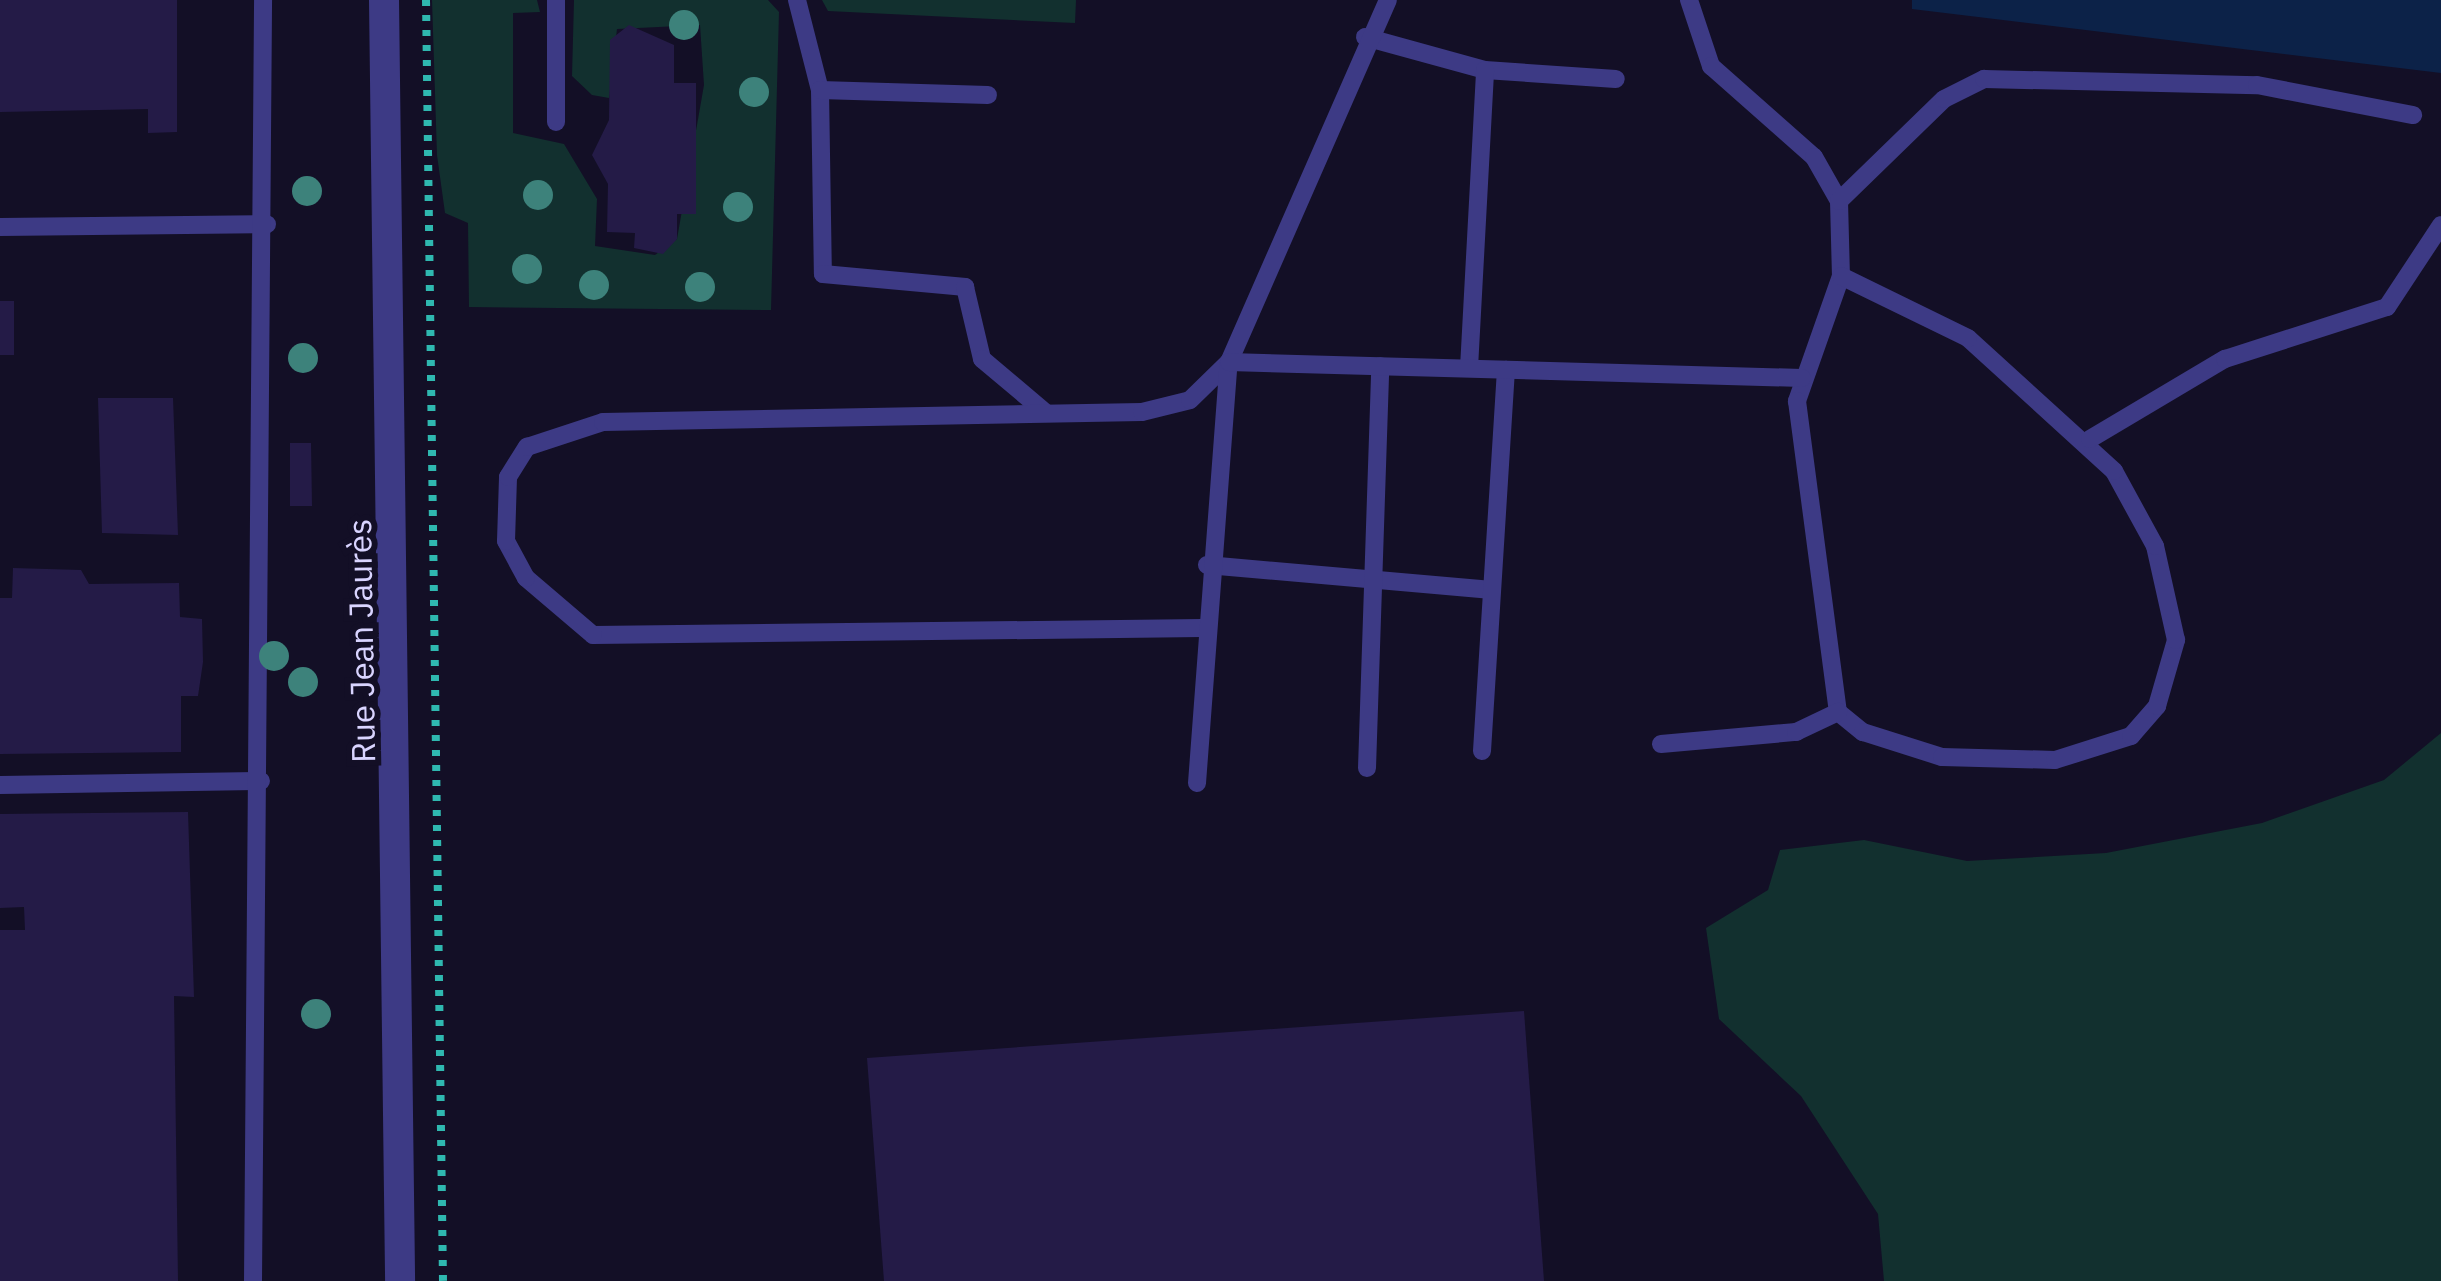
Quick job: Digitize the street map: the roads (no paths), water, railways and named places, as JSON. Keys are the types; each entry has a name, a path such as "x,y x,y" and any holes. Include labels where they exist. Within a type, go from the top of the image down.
{"street":[{"name":"Rue Jean Jaurès","path":"384,0 400,1281"}],"lane":[{"path":"253,1281 267,224 263,0"},
{"path":"556,0 556,122"},
{"path":"797,0 820,90 823,274 965,287 982,359 1046,412"},
{"path":"1197,783 1202,628 1229,362 1365,37 1388,0"},
{"path":"1689,0 1711,66 1814,157 1838,201 1841,276 1802,378 1800,460 1838,712 1863,732 1942,757 2055,760 2131,736 2173,672 2173,621 2155,546 2090,439 2052,424 1968,338 1841,276"},
{"path":"1365,37 1485,70 1616,79"},
{"path":"1469,368 1485,70"},
{"path":"1838,201 1944,99 1984,79 2257,85 2413,115"},
{"path":"820,90 988,95"},
{"path":"0,227 267,224"},
{"path":"2090,439 2225,359 2387,307 2441,224"},
{"path":"1202,628 593,635 556,612 506,541 508,477 527,447 560,430 1046,412 1190,400 1229,362 1802,378"},
{"path":"1367,768 1380,366"},
{"path":"1482,751 1506,370"},
{"path":"1207,565 1492,590"},
{"path":"1661,744 1796,732 1838,712"},
{"path":"0,785 261,781"}],"water":[{"path":"1912,0 2441,0 2441,73 1912,9"}]}
